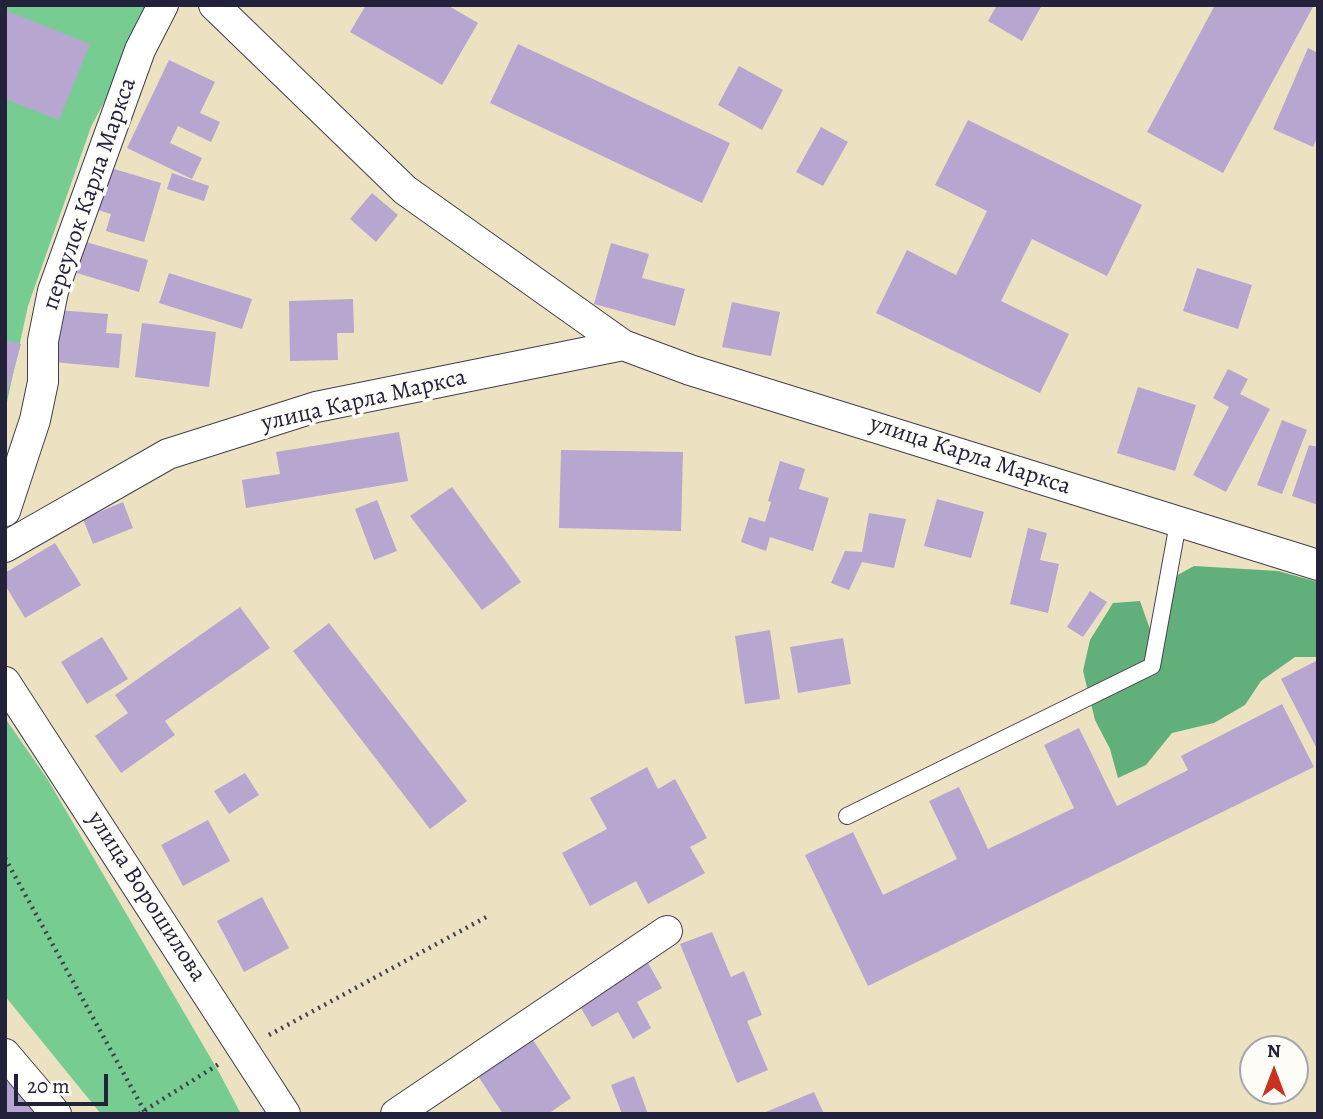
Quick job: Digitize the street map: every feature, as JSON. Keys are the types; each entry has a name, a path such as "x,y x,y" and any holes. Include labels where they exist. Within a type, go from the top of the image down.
{"street":[{"name":"переулок Карла Маркса","path":"5,511 35,421 43,382 43,341 53,291 140,50 163,5"},
{"name":"улица Карла Маркса","path":"214,5 405,190 623,345 690,370 1318,565"},
{"name":"улица Карла Маркса","path":"5,547 180,450 316,407 623,345"},
{"name":"улица Ворошилова","path":"5,682 285,1114"},
{"path":"396,1114 667,931"},
{"path":"5,1054 56,1114"}],"lane":[{"path":"847,816 1152,666 1178,523"}],"path":[{"path":"5,859 143,1113 245,1049 490,915"}],"green space":[{"path":"5,5 155,5 91,127 28,306 5,411"},
{"path":"1194,566 1278,571 1318,582 1318,657 1295,657 1261,681 1245,705 1214,723 1172,733 1146,765 1118,778 1110,749 1095,720 1083,671 1090,640 1113,603 1140,601 1151,632 1174,577"},
{"path":"5,718 48,780 241,1114 101,1114 5,996"}],"building":[{"path":"366,5 447,5 478,23 442,85 350,32"},
{"path":"997,5 1042,5 1022,41 988,21"},
{"path":"1215,5 1314,5 1223,173 1147,132"},
{"path":"5,10 90,44 59,120 5,99"},
{"path":"518,44 730,143 702,203 490,103"},
{"path":"1308,48 1318,53 1318,136 1313,147 1273,129"},
{"path":"169,60 215,82 200,113 220,122 211,142 178,126 170,143 202,158 192,179 127,148"},
{"path":"739,66 783,90 762,130 718,105"},
{"path":"968,120 1142,205 1107,276 1032,239 1001,301 1069,334 1040,393 876,313 907,250 956,275 987,211 935,185"},
{"path":"821,127 848,142 823,186 796,172"},
{"path":"111,168 161,183 144,242 106,231 111,214 98,210"},
{"path":"172,173 209,186 204,201 167,189"},
{"path":"372,193 398,215 376,242 350,219"},
{"path":"86,242 148,260 139,292 77,273"},
{"path":"611,243 649,254 642,278 685,289 675,326 594,304"},
{"path":"1197,268 1252,285 1238,329 1183,311"},
{"path":"169,273 252,299 242,329 159,303"},
{"path":"353,299 354,333 337,333 338,360 290,361 289,301"},
{"path":"732,302 780,312 771,356 722,347"},
{"path":"58,310 108,314 106,333 122,334 119,368 53,362"},
{"path":"142,323 216,332 209,387 135,377"},
{"path":"5,340 21,344 6,399 5,399"},
{"path":"1228,369 1248,379 1240,394 1270,409 1226,492 1193,475 1229,407 1213,398"},
{"path":"1138,387 1196,405 1175,471 1117,453"},
{"path":"1282,420 1307,430 1282,494 1257,485"},
{"path":"399,432 408,481 246,508 242,480 280,474 276,452"},
{"path":"1309,445 1318,447 1318,505 1292,496"},
{"path":"561,450 683,452 681,531 559,528"},
{"path":"780,461 805,469 799,489 829,498 813,551 770,537 766,551 741,542 749,517 765,522 771,502 768,501"},
{"path":"452,487 521,582 482,610 410,516"},
{"path":"937,499 984,512 971,558 924,546"},
{"path":"377,500 397,551 374,560 355,509"},
{"path":"123,502 133,528 93,544 83,519"},
{"path":"869,513 906,519 894,568 862,562 849,590 831,583 845,551 862,552"},
{"path":"1028,528 1047,533 1040,560 1059,564 1048,613 1010,604"},
{"path":"55,543 81,585 25,618 5,585 5,573"},
{"path":"1090,591 1107,602 1083,637 1067,627"},
{"path":"240,607 270,648 165,721 175,735 121,773 95,736 128,713 115,695"},
{"path":"329,623 467,801 430,829 293,651"},
{"path":"770,630 780,699 745,704 735,636"},
{"path":"102,637 128,679 87,704 61,662"},
{"path":"843,638 851,684 798,693 790,647"},
{"path":"1318,660 1318,751 1281,679"},
{"path":"1282,704 1314,767 868,986 805,855 853,832 883,895 957,859 929,801 959,787 988,849 1074,808 1044,745 1079,728 1117,806 1188,770 1181,756"},
{"path":"647,767 658,789 675,779 707,838 690,847 705,873 648,904 636,881 590,906 562,853 607,829 590,798"},
{"path":"245,773 259,795 229,814 214,791"},
{"path":"208,820 230,861 183,886 161,845"},
{"path":"262,897 289,948 244,972 217,921"},
{"path":"712,932 731,977 744,971 762,1015 747,1021 768,1070 737,1083 680,944"},
{"path":"647,961 662,988 637,1002 651,1028 633,1039 618,1012 592,1027 577,1001"},
{"path":"533,1040 571,1098 548,1114 503,1114 478,1076"},
{"path":"634,1076 648,1114 622,1114 611,1085"},
{"path":"5,1080 44,1114 5,1114"},
{"path":"814,1092 824,1114 761,1114"}]}
